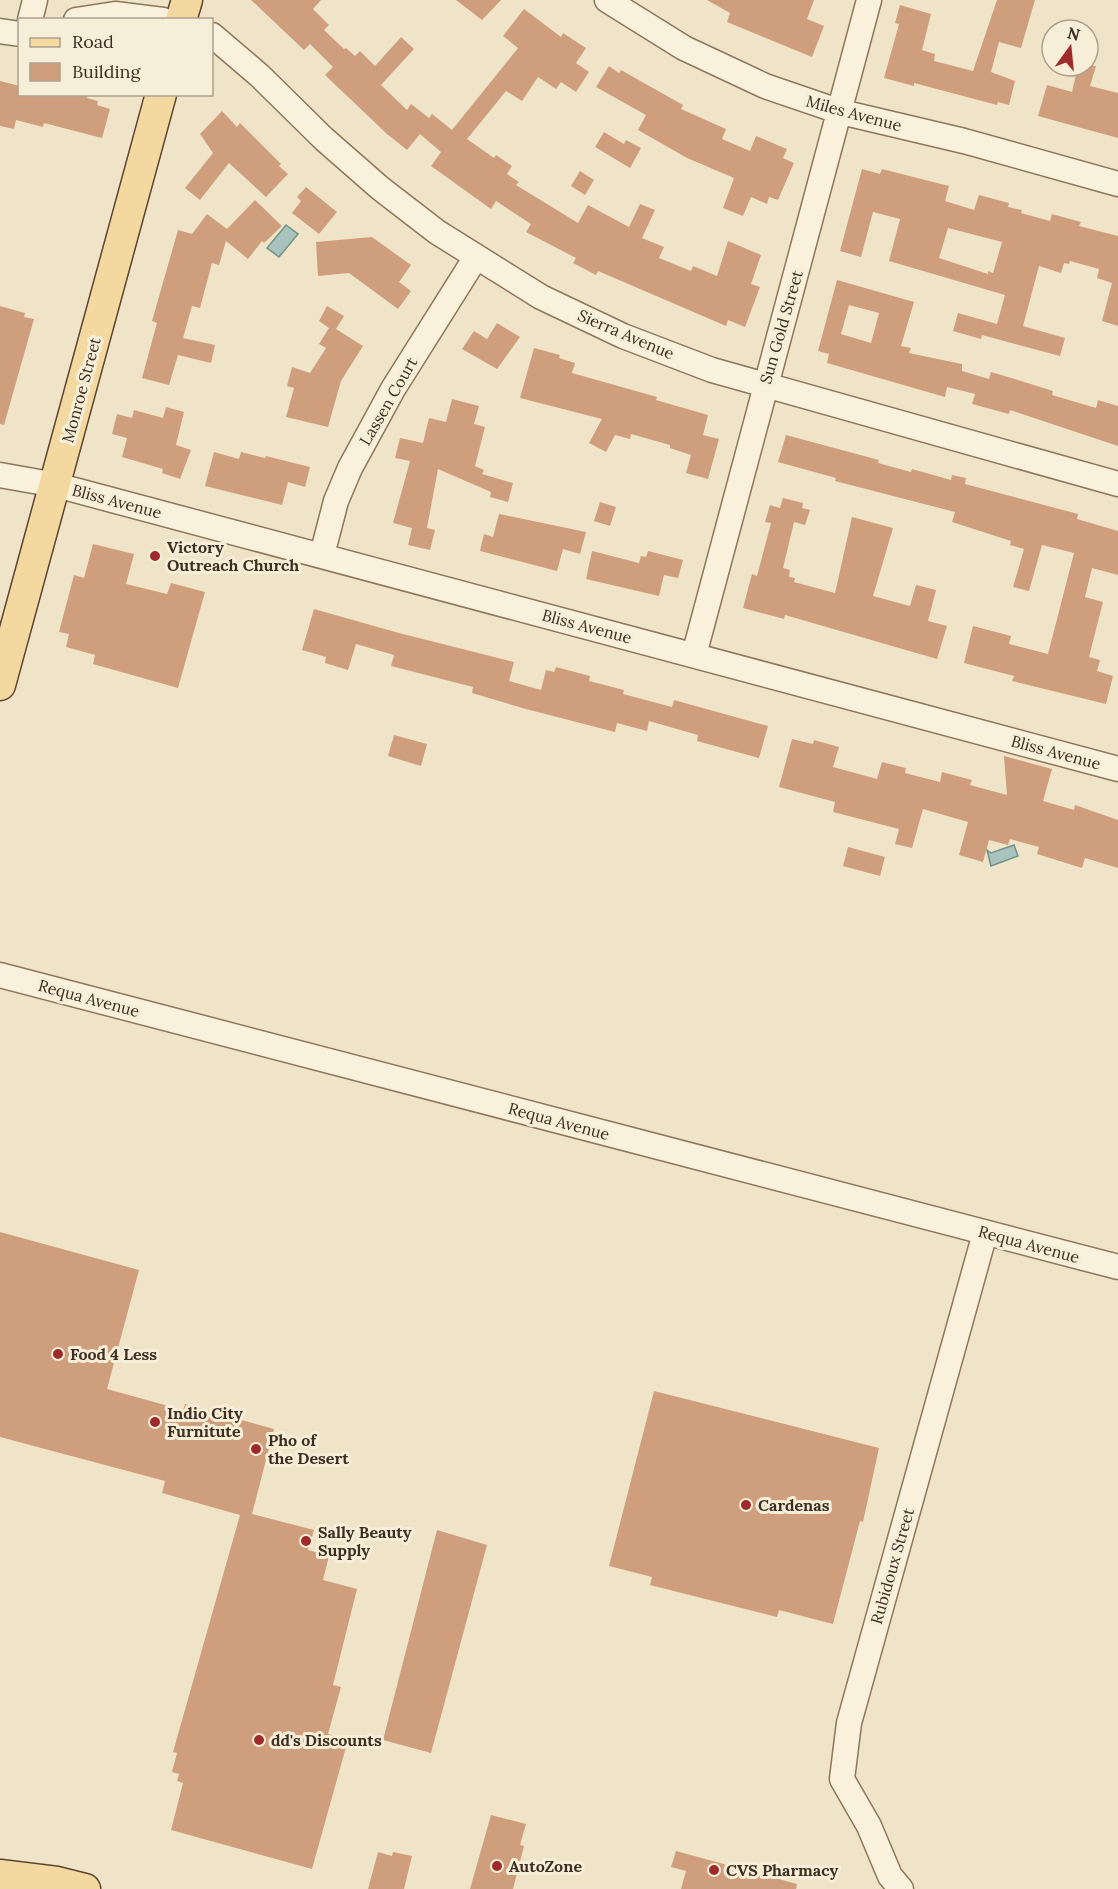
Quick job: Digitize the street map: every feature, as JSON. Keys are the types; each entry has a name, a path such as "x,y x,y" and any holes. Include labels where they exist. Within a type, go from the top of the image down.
{"main road":[{"path":"182,18 186,0"},
{"name":"Monroe Street","path":"0,685 160,96"},
{"path":"0,1875 57,1882 85,1889"}],"street":[{"path":"30,18 35,0"},
{"name":"Miles Avenue","path":"607,0 652,30 721,67 765,86 841,112 964,141 1118,184"},
{"name":"Sun Gold Street","path":"694,655 764,385 841,112 869,0"},
{"path":"89,18 114,14 147,18"},
{"path":"0,31 18,34"},
{"name":"Sierra Avenue","path":"213,36 260,76 324,139 380,188 437,232 541,297 623,336 712,370 1118,484"},
{"name":"Lassen Court","path":"322,555 336,501 351,468 393,389 476,257"},
{"name":"Bliss Avenue","path":"0,475 56,485 1118,769"},
{"name":"Requa Avenue","path":"0,975 1118,1267"},
{"name":"Rubidoux Street","path":"901,1889 890,1876 869,1826 842,1779 849,1723 985,1233"}],"water":[{"path":"286,225 298,234 279,257 267,248"},
{"path":"1014,845 1018,856 991,866 987,850 991,853"}],"building":[{"path":"251,0 321,0 313,9 329,25 324,30 344,49 346,48 355,56 360,51 375,66 401,37 414,49 381,85 407,110 411,104 429,118 432,114 452,130 518,48 503,36 524,9 561,37 563,33 586,48 576,63 589,72 576,92 561,82 556,89 538,77 522,101 506,91 467,139 494,158 496,155 512,166 507,174 519,182 516,185 578,223 588,205 629,227 640,204 655,210 642,238 664,247 659,258 691,271 693,266 717,276 728,241 761,255 751,284 760,287 745,327 728,320 726,326 598,271 596,275 573,263 576,258 526,232 531,224 496,201 491,209 431,166 441,152 420,134 407,150 387,134 325,75 333,67 310,44 304,50"},
{"path":"456,0 501,0 482,20"},
{"path":"707,0 814,0 807,19 824,26 812,57 727,22 730,13"},
{"path":"997,0 1035,0 1021,48 999,42 991,72 1015,81 1009,105 998,102 997,105 914,83 914,86 884,78 899,24 895,23 900,5 931,14 922,50 935,54 934,61 973,71"},
{"path":"609,66 619,73 621,70 683,105 681,109 726,129 722,139 750,151 756,136 787,149 783,158 794,163 778,200 769,197 767,204 751,197 743,216 723,208 734,178 687,158 638,130 646,115 596,87"},
{"path":"1075,78 1092,78 1090,86 1118,93 1118,138 1038,116 1047,85 1072,92"},
{"path":"0,81 18,86 18,96 88,96 87,98 98,101 97,105 110,109 102,138 44,123 43,127 16,120 14,129 0,126"},
{"path":"222,111 237,127 240,123 288,174 266,197 229,163 200,200 185,188 213,153 200,134"},
{"path":"604,132 624,144 626,140 641,148 630,168 595,147"},
{"path":"862,169 880,174 882,169 949,186 945,201 974,210 979,195 1009,203 1008,207 1022,210 1021,213 1050,221 1052,214 1081,222 1079,226 1118,236 1118,326 1102,321 1112,283 1097,278 1099,269 1070,261 1069,264 1064,263 1061,273 1039,266 1023,326 1065,338 1060,356 982,335 981,339 953,331 958,313 997,324 1005,295 889,261 900,219 873,212 861,257 840,251","holes":["948,228 1002,242 993,273 988,271 988,274 939,258"]},
{"path":"580,171 594,180 585,195 571,186"},
{"path":"306,187 337,212 319,234 292,213 301,201 297,197"},
{"path":"255,200 282,226 264,243 262,241 248,259 226,241 219,265 212,263 200,308 192,306 183,338 215,345 211,363 178,355 169,385 142,378 157,323 152,321 178,230 192,234 207,214 227,229"},
{"path":"372,237 411,265 399,282 411,291 398,309 349,273 318,276 316,242"},
{"path":"837,280 914,302 901,346 911,348 909,353 962,364 962,371 989,379 991,372 1053,391 1052,395 1096,408 1098,400 1118,406 1118,446 1010,410 1009,414 972,404 975,394 947,387 945,397 827,363 829,354 818,351","holes":["849,305 879,313 871,343 841,334"]},
{"path":"0,306 25,313 24,317 34,319 4,425 0,424"},
{"path":"327,306 344,316 336,329 363,346 341,381 328,427 286,417 294,388 287,386 292,367 310,373 326,348 319,344 329,328 319,321"},
{"path":"497,323 520,337 497,369 462,349 474,331 487,339"},
{"path":"534,348 560,355 559,358 575,363 572,373 657,397 656,400 708,415 703,435 719,439 708,479 686,473 691,455 670,448 670,445 631,434 630,439 615,435 606,452 589,443 602,419 520,398"},
{"path":"452,399 479,406 474,424 485,427 475,466 484,470 482,474 513,483 508,502 490,497 491,492 438,469 427,528 435,530 430,550 408,545 412,528 393,523 410,461 395,458 400,438 423,443 429,418 446,422"},
{"path":"166,407 184,412 176,445 191,450 180,479 162,473 163,469 122,457 127,438 112,434 117,414 132,418 134,410 163,418"},
{"path":"786,435 879,460 878,463 911,472 912,469 951,480 952,475 966,478 965,484 1078,514 1077,519 1118,531 1118,575 1092,568 1085,597 1103,602 1089,657 1100,660 1097,671 1113,676 1106,704 1012,681 1014,676 964,663 973,626 1011,636 1009,644 1048,654 1074,553 1042,545 1029,591 1013,587 1024,549 1010,545 1011,541 952,522 955,512 835,481 836,478 778,462"},
{"path":"214,452 239,459 241,452 310,467 305,487 288,482 282,505 205,486"},
{"path":"783,498 803,503 802,508 810,510 805,525 794,522 783,568 790,570 789,577 795,578 794,582 835,593 852,517 893,528 873,596 910,606 916,585 936,590 928,621 947,626 937,659 785,615 784,619 743,608 752,574 757,576 771,523 765,522 770,505 780,508"},
{"path":"600,502 616,507 610,526 594,521"},
{"path":"499,514 586,532 580,554 563,549 557,571 480,551 484,534 493,537"},
{"path":"93,544 134,554 126,584 167,594 171,583 205,592 178,688 93,664 95,655 66,647 69,634 59,632 74,575 84,578"},
{"path":"592,551 639,563 641,556 646,557 648,551 683,560 678,578 664,575 659,596 586,579"},
{"path":"314,609 514,662 509,681 541,690 546,670 554,672 556,667 590,676 589,681 624,690 623,694 672,707 674,700 768,726 759,758 697,741 698,735 649,721 647,731 617,723 615,732 526,709 472,693 473,687 391,666 394,655 356,644 348,670 325,663 326,657 302,650"},
{"path":"394,735 427,744 421,766 388,756"},
{"path":"792,739 813,744 814,740 839,747 833,767 877,779 882,762 906,768 905,773 940,782 942,772 972,780 970,785 1007,795 1004,756 1052,769 1043,801 1074,810 1075,805 1118,820 1118,868 1085,858 1082,868 1037,854 1039,847 1010,839 1008,845 989,840 983,862 959,855 968,822 923,809 912,848 895,844 899,829 833,812 835,802 779,787"},
{"path":"848,847 885,857 880,876 843,866"},
{"path":"0,1232 139,1270 107,1389 183,1410 185,1404 274,1429 252,1514 314,1530 308,1550 329,1556 323,1580 357,1589 333,1685 341,1687 328,1734 348,1740 312,1869 171,1830 183,1783 177,1781 179,1774 172,1772 177,1753 173,1752 240,1515 162,1493 165,1481 0,1437"},
{"name":"Cardenas","path":"654,1391 879,1448 863,1522 860,1521 833,1624 779,1610 777,1617 650,1585 652,1577 609,1566"},
{"path":"437,1530 487,1545 431,1753 383,1740"},
{"path":"491,1815 526,1824 520,1845 524,1846 513,1889 470,1889"},
{"name":"CVS Pharmacy","path":"676,1851 797,1884 796,1889 681,1889 686,1871 671,1867"},
{"path":"378,1852 392,1856 393,1852 412,1856 404,1889 368,1889"}],"place":[{"name":"Victory Outreach Church","path":"155,556"},
{"name":"Food 4 Less","path":"58,1354"},
{"name":"Indio City Furnitute","path":"155,1422"},
{"name":"Pho of the Desert","path":"256,1449"},
{"name":"Cardenas","path":"746,1505"},
{"name":"Sally Beauty Supply","path":"306,1541"},
{"name":"dd's Discounts","path":"259,1740"},
{"name":"AutoZone","path":"497,1866"},
{"name":"CVS Pharmacy","path":"714,1870"}]}
